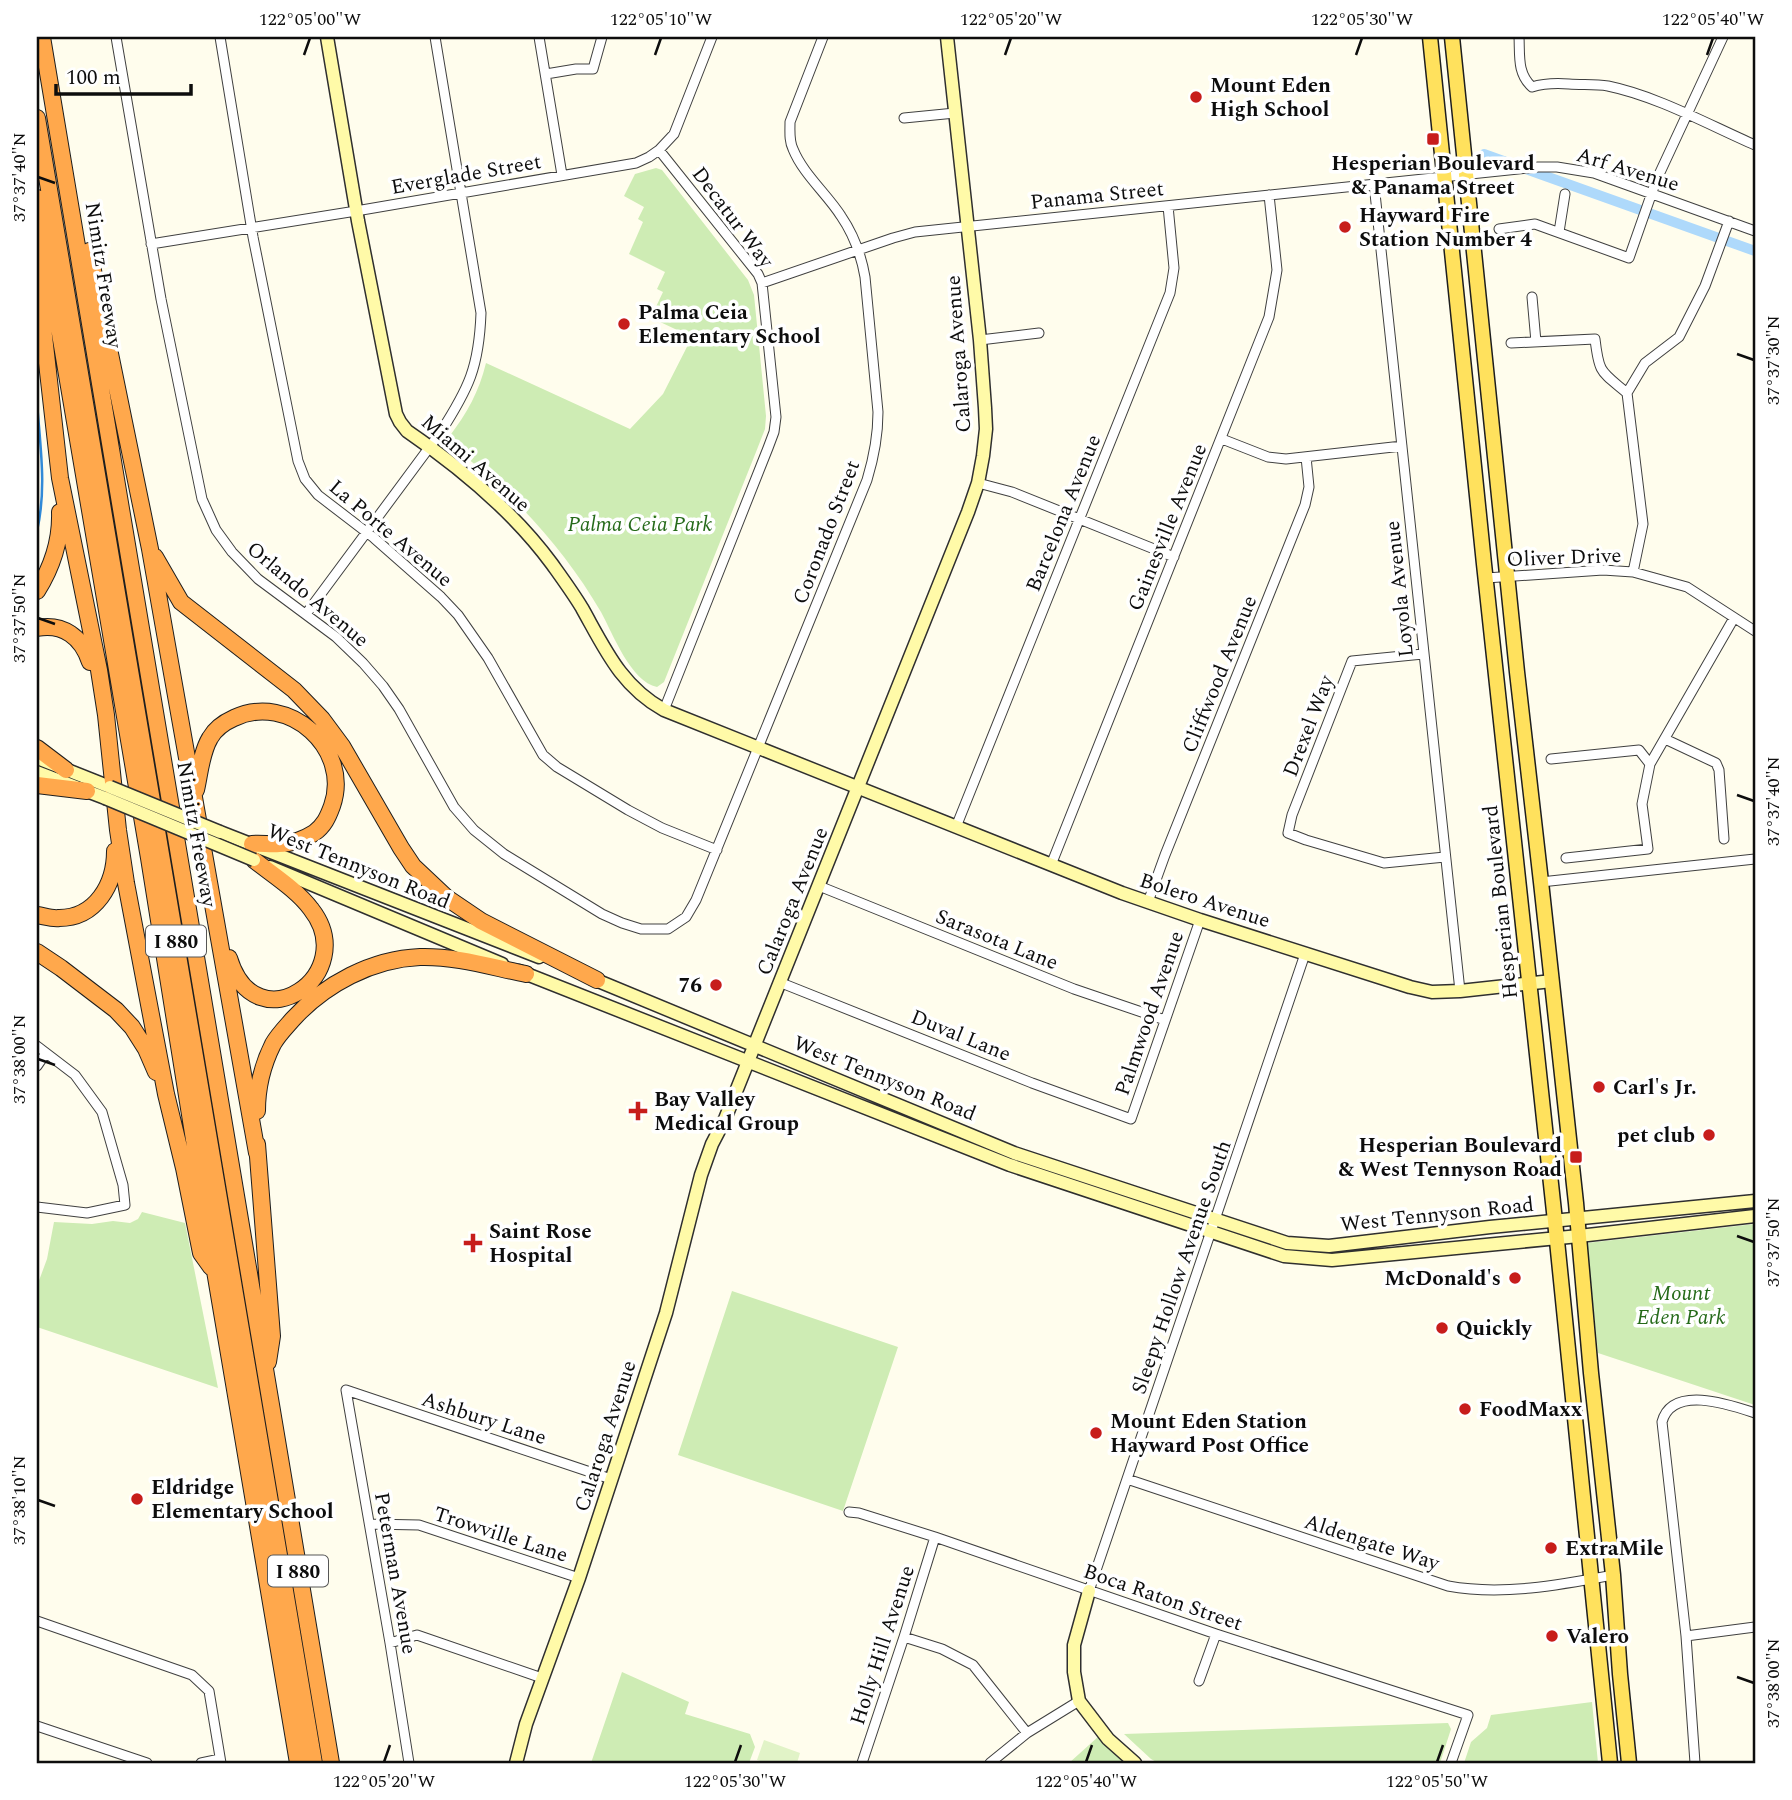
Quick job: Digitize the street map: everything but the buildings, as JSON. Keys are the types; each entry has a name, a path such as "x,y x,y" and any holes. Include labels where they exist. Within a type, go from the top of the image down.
{"highway":[{"name":"Nimitz Freeway","path":"43,37 331,1763"},
{"name":"I 880","path":"37,64 73,276 84,286"},
{"name":"I 880","path":"37,118 314,1763"},
{"path":"37,915 57,919 86,910 103,896 115,865 106,715 60,478 37,274 38,203"},
{"name":"I 880","path":"38,203 298,1763"},
{"path":"74,223 85,232 150,549 257,1153"},
{"path":"37,591 46,578 58,546 60,478"},
{"path":"150,549 181,602 294,690 322,719 342,746 413,866 447,898 481,921 597,981"},
{"path":"37,628 60,628 80,641 87,654 106,715"},
{"path":"195,799 210,736 228,720 243,714 268,711 299,721 320,739 334,768 335,796 327,820 314,833 295,842 277,845 259,843 253,852 313,910 323,930 322,965 308,986 284,999 272,1000 247,990 233,971 211,899"},
{"path":"37,748 66,770"},
{"path":"37,785 87,791"},
{"path":"110,796 166,1094 201,1253 215,1271"},
{"path":"37,952 116,1010 132,1027 146,1049 166,1094"},
{"path":"266,1379 272,1336 257,1153 257,1093 261,1071 275,1041 306,1005 324,991 345,978 391,961 417,957 452,959 526,974"}],"main road":[{"name":"Hesperian Boulevard","path":"1430,37 1610,1763"},
{"name":"Hesperian Boulevard","path":"1452,37 1579,1236 1629,1763"}],"street":[{"name":"Orlando Avenue","path":"116,37 150,244 202,499 216,530 245,567 336,637 383,686 399,709 454,807 474,830 504,854 587,906 622,923 641,929 668,929 686,917"},
{"name":"La Porte Avenue","path":"220,37 252,227 298,461 305,479 318,495 366,532 458,615 488,658 543,755 628,810 662,828 718,850"},
{"name":"Miami Avenue","path":"327,37 356,211 396,414 400,422 485,491 518,523 566,584 621,674 651,703 858,788"},
{"path":"306,614 458,405 474,369 480,342 481,313 435,37"},
{"path":"539,37 562,175"},
{"path":"546,74 593,69 602,37"},
{"path":"659,150 674,134 712,37"},
{"name":"Coronado Street","path":"686,917 718,850 867,480 878,435 865,276 859,250 842,216 793,151 789,137 790,122 823,37"},
{"name":"Calaroga Avenue","path":"516,1763 523,1733 579,1578 666,1313 701,1175 712,1144 725,1119 819,886 978,483 986,429 980,340 947,37"},
{"path":"1519,37 1521,69 1524,80 1532,87 1546,83 1606,86 1644,97 1755,145"},
{"path":"1499,229 1535,224 1629,258 1651,194 1723,37"},
{"path":"904,118 955,113"},
{"name":"Everglade Street","path":"150,244 636,163 659,150"},
{"name":"Decatur Way","path":"659,150 758,274 762,283 776,417 774,432 664,710"},
{"name":"Arf Avenue","path":"1444,177 1538,167 1558,167 1594,173 1755,231"},
{"name":"Panama Street","path":"762,283 915,232 1444,177"},
{"name":"Loyola Avenue","path":"1374,184 1460,990"},
{"path":"1559,232 1565,194"},
{"name":"Gainesville Avenue","path":"1051,865 1272,308 1277,270 1269,195"},
{"name":"Barcelona Avenue","path":"956,827 1170,293 1174,268 1168,205"},
{"path":"1633,572 1643,524 1627,393 1644,363 1679,337 1705,286 1729,221"},
{"path":"1532,297 1536,342"},
{"path":"980,340 1039,333"},
{"path":"1511,343 1595,339 1602,371 1627,393"},
{"path":"1222,439 1268,457 1286,459 1402,446"},
{"name":"Cliffwood Avenue","path":"1148,902 1306,505 1309,488 1306,457"},
{"path":"978,483 1012,492 1174,558"},
{"name":"Oliver Drive","path":"1486,578 1603,570 1633,572 1688,587 1755,631"},
{"path":"1566,858 1648,849 1642,804 1650,764 1734,618"},
{"name":"Drexel Way","path":"1423,654 1352,661 1292,815 1288,833 1384,863 1445,858"},
{"path":"1665,738 1716,764 1719,770 1724,839"},
{"path":"1551,759 1639,750 1650,764"},
{"name":"West Tennyson Road","path":"37,758 66,770 110,796 597,981 1014,1153 1213,1226 1284,1256 1325,1260 1755,1216"},
{"name":"West Tennyson Road","path":"37,772 87,791 220,832 253,852 526,974 1010,1165 1213,1226 1287,1243 1329,1246 1755,1201"},
{"name":"Bolero Avenue","path":"858,788 1148,902 1410,987 1432,992 1552,981"},
{"path":"1541,882 1755,859"},
{"name":"Sarasota Lane","path":"819,886 1074,989 1165,1020"},
{"name":"Palmwood Avenue","path":"1131,1118 1200,920"},
{"name":"Sleepy Hollow Avenue South","path":"1089,1591 1306,954"},
{"name":"Duval Lane","path":"779,982 1032,1083 1131,1118"},
{"path":"37,1046 75,1075 102,1112 123,1185 125,1205 87,1213 37,1207"},
{"path":"37,1066 46,1053"},
{"name":"Ashbury Lane","path":"346,1390 611,1479"},
{"name":"Peterman Avenue","path":"346,1390 409,1763"},
{"path":"1695,1763 1686,1636 1662,1422 1667,1412 1678,1404 1692,1400 1719,1402 1755,1413"},
{"name":"Aldengate Way","path":"1127,1479 1448,1586 1507,1589 1613,1576"},
{"name":"Boca Raton Street","path":"849,1512 935,1537 1216,1634 1468,1715 1451,1763"},
{"name":"Trowville Lane","path":"370,1524 419,1525 579,1578"},
{"name":"Holly Hill Avenue","path":"862,1763 935,1537"},
{"path":"1089,1591 1074,1645 1074,1671 1079,1701 1108,1739 1135,1763"},
{"path":"37,1621 192,1675 209,1691 221,1761 201,1763"},
{"path":"1686,1636 1755,1626"},
{"path":"1199,1681 1216,1634"},
{"path":"390,1643 417,1635 542,1678"},
{"path":"904,1637 942,1649 973,1665 1027,1733"},
{"path":"990,1763 1027,1733 1079,1701"},
{"path":"37,1726 147,1763"}],"green space":[{"name":"Palma Ceia Park","path":"656,168 662,170 748,280 754,295 766,416 765,429 664,682 657,687 648,683 631,667 586,588 553,543 495,482 449,441 476,393 486,363 630,429 663,394 692,337 658,321 654,311 663,292 657,289 665,272 629,254 643,222 638,219 644,207 624,196 635,174"},
{"path":"142,1212 185,1223 218,1388 37,1327 37,1286 47,1259 54,1222 130,1223 138,1219"},
{"name":"Mount Eden Park","path":"1755,1224 1755,1405 1598,1353 1587,1243"},
{"path":"732,1291 898,1347 843,1511 678,1455"},
{"path":"622,1672 689,1702 685,1714 750,1734 755,1747 749,1763 591,1763"},
{"path":"1592,1702 1598,1763 1464,1763 1471,1742 1487,1728 1491,1715"},
{"path":"1448,1723 1451,1729 1440,1763 1158,1763 1124,1734"},
{"path":"1099,1736 1125,1763 1069,1763"},
{"path":"764,1740 800,1753 797,1763 768,1763 757,1760"}],"waterway":[{"path":"1484,154 1755,251"},
{"path":"37,402 42,483 37,531"}],"place":[{"name":"Mount Eden High School","path":"1196,97"},
{"name":"Hesperian Boulevard & Panama Street","path":"1433,139"},
{"name":"Hayward Fire Station Number 4","path":"1345,227"},
{"name":"Palma Ceia Elementary School","path":"624,324"},
{"name":"76","path":"716,985"},
{"name":"Carl's Jr.","path":"1599,1087"},
{"name":"Bay Valley Medical Group","path":"638,1111"},
{"name":"pet club","path":"1709,1135"},
{"name":"Hesperian Boulevard & West Tennyson Road","path":"1576,1157"},
{"name":"Saint Rose Hospital","path":"473,1243"},
{"name":"McDonald's","path":"1515,1278"},
{"name":"Quickly","path":"1442,1328"},
{"name":"FoodMaxx","path":"1465,1409"},
{"name":"Mount Eden Station Hayward Post Office","path":"1096,1433"},
{"name":"Eldridge Elementary School","path":"137,1499"},
{"name":"ExtraMile","path":"1551,1548"},
{"name":"Valero","path":"1552,1636"}]}
